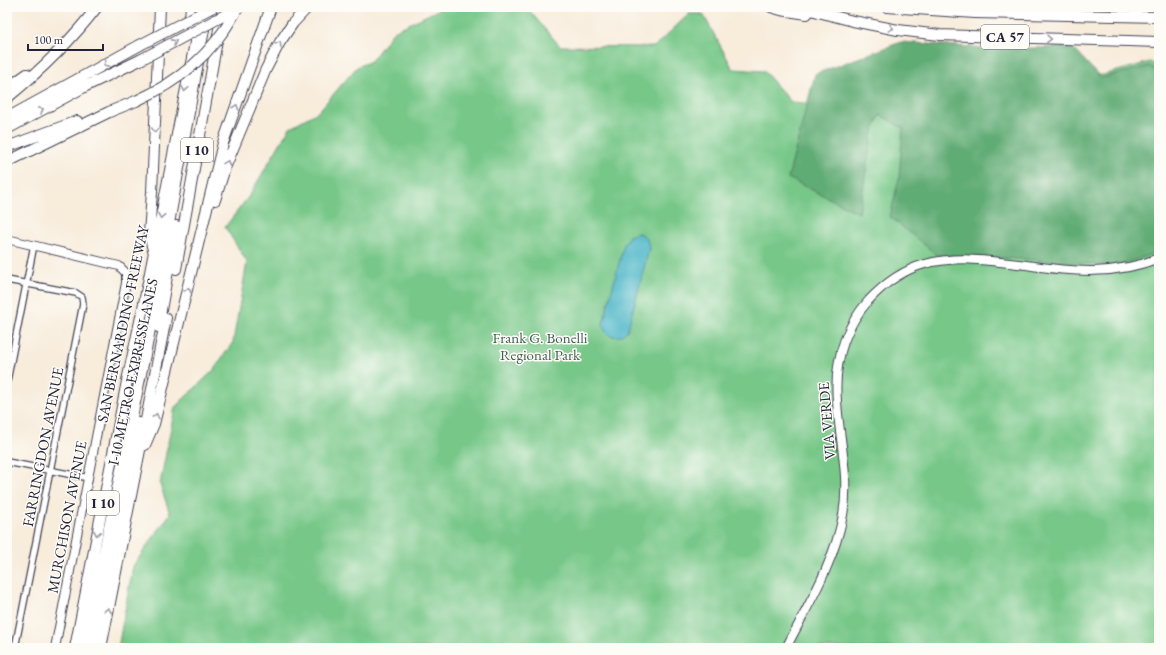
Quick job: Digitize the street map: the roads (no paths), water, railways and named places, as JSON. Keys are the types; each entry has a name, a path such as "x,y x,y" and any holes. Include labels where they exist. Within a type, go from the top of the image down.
{"highway":[{"path":"7,98 60,51 81,28 97,7"},
{"path":"154,253 149,234 160,7"},
{"path":"191,7 190,18 195,37"},
{"name":"SAN BERNARDINO FREEWAY","path":"75,648 202,7"},
{"name":"I-10 METRO EXPRESSLANES","path":"84,648 150,333 208,7"},
{"path":"7,118 140,45 214,7"},
{"name":"I-10 METRO EXPRESSLANES","path":"92,648 166,286 214,7"},
{"name":"I 10","path":"101,648 179,251 223,7"},
{"path":"137,465 154,424 204,226 223,143 271,7"},
{"path":"204,226 213,205 225,168 266,69 280,42 293,23 308,7"},
{"path":"771,7 781,10 853,20"},
{"name":"CA 57","path":"800,7 898,30 940,35 1159,42"},
{"name":"CA 57","path":"887,7 974,13 1159,17"},
{"path":"946,7 974,13"},
{"path":"7,128 238,9"},
{"path":"7,162 109,112 136,101 176,79 202,58 214,45 238,9"},
{"path":"7,88 60,51"},
{"path":"7,147 93,115 109,112"}],"main road":[{"path":"7,239 34,245"},
{"name":"MURCHISON AVENUE","path":"34,245 119,266 126,273 126,283 56,648"},
{"name":"VIA VERDE","path":"786,648 815,594 838,536 843,513 846,470 837,400 841,347 849,329 863,306 873,295 883,286 908,270 940,261 992,261 1071,271 1108,271 1130,268 1159,258"}],"street":[{"path":"7,381 34,245"},
{"path":"7,280 26,284"},
{"name":"FARRINGDON AVENUE","path":"15,648 83,304 82,297 76,293 26,284"},
{"path":"7,462 89,478"}],"water":[{"path":"638,233 643,235 646,239 649,249 628,329 621,335 613,336 606,332 603,324 624,244 629,236"}],"park label":[{"name":"Frank G. Bonelli Regional Park","path":"540,346"}]}
